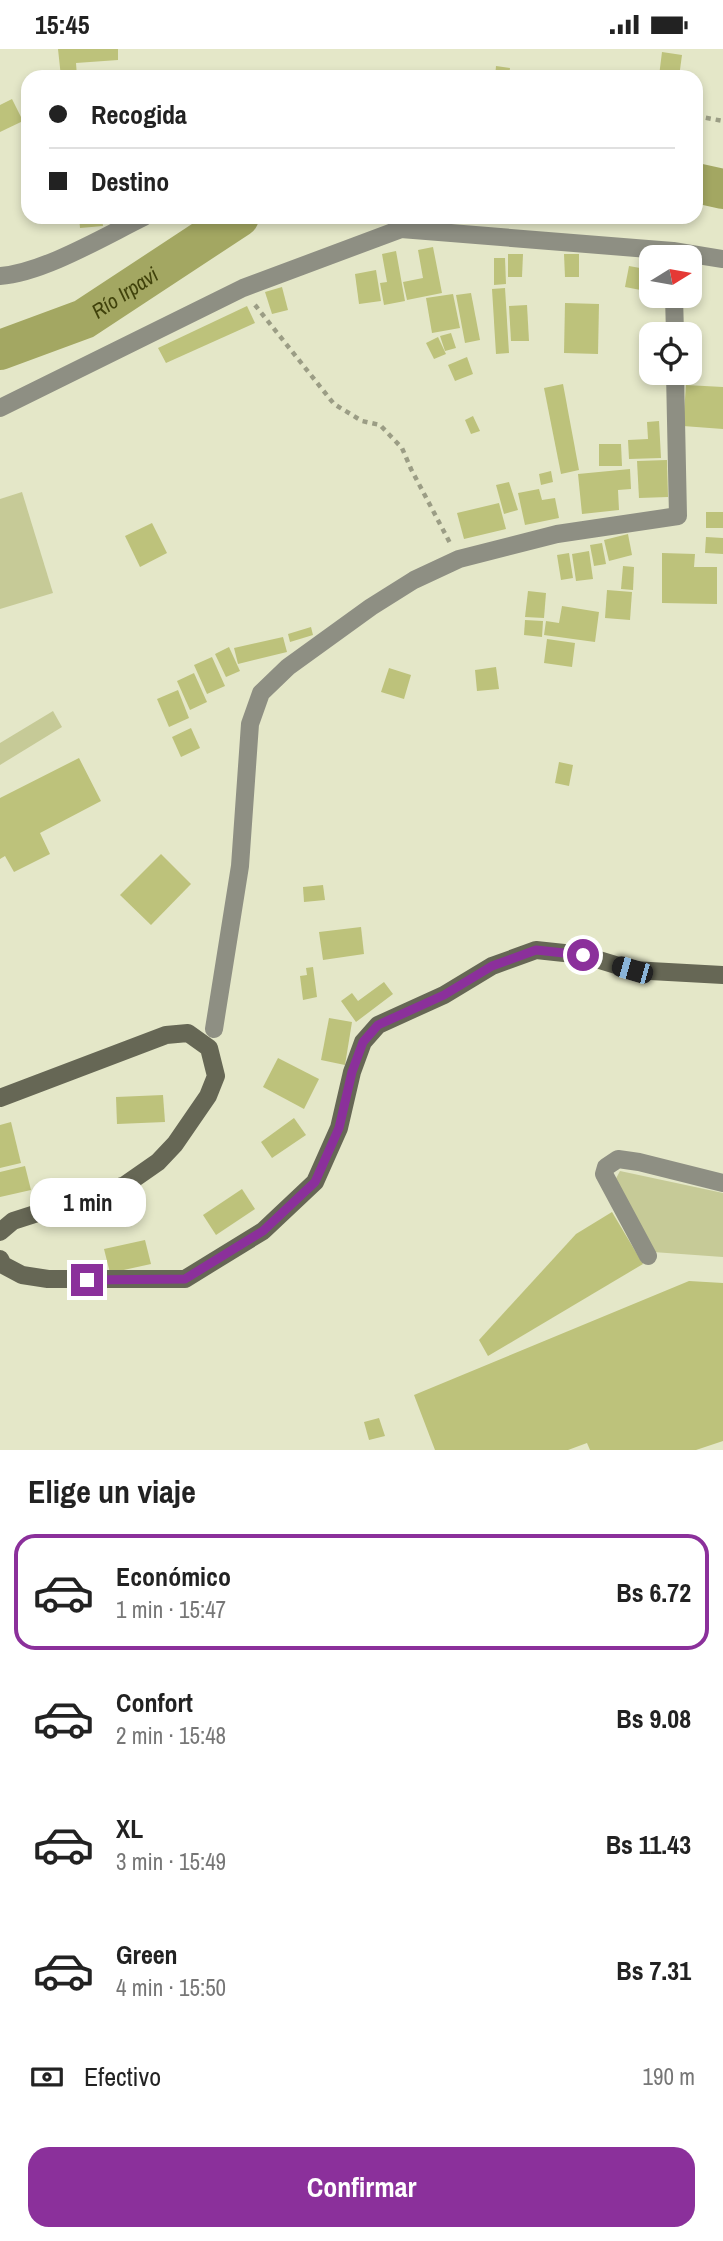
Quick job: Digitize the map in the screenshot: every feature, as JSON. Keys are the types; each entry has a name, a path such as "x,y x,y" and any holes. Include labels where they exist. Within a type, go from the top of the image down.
{"street":[{"path":"0,277 20,273 57,259 130,224"},
{"path":"0,408 243,288 401,229 639,251"},
{"path":"702,257 723,259"},
{"path":"214,1029 240,866 250,724 261,693 288,667 371,607 414,580 459,559 557,534 678,516 675,385"},
{"path":"0,1259 3,1265 22,1275 48,1279 185,1279 263,1231 315,1182 339,1128 352,1072 363,1042 378,1025 444,995 492,966 536,950 583,955 632,970 723,975"},
{"path":"0,1098 166,1035 188,1033 209,1048 216,1076 198,1112 175,1145 158,1162 125,1185 13,1221 0,1232"},
{"path":"648,1256 604,1174 606,1167 618,1159 723,1183"}],"path":[{"path":"703,117 723,121"},
{"path":"243,288 334,404 362,421 380,425 402,448 459,559"}],"green space":[{"path":"22,492 53,593 0,609 0,499"},
{"path":"53,711 62,727 0,765 0,743"},
{"path":"620,1171 723,1193 723,1257 653,1252 613,1184"}],"building":[{"path":"58,49 118,49 118,60 76,63 76,70 60,70"},
{"path":"662,52 682,55 680,70 660,70"},
{"path":"496,66 510,68 510,70 496,70"},
{"path":"12,99 21,122 0,132 0,105"},
{"path":"80,224 103,224 103,226 80,228"},
{"path":"433,247 442,293 407,300 403,282 423,278 418,250"},
{"path":"396,251 405,301 384,305 380,283 387,282 382,254"},
{"path":"508,254 523,254 522,277 508,277"},
{"path":"564,254 579,254 579,277 565,277"},
{"path":"494,258 505,258 506,284 494,285"},
{"path":"629,266 639,268 639,290 625,287"},
{"path":"376,270 381,301 359,304 355,274"},
{"path":"282,287 288,310 272,314 265,292"},
{"path":"505,288 509,353 496,354 492,289"},
{"path":"471,293 480,340 465,343 456,295"},
{"path":"453,294 460,328 432,333 426,298"},
{"path":"565,303 599,304 598,354 564,353"},
{"path":"527,305 529,341 511,341 509,306"},
{"path":"247,306 255,323 166,363 158,348"},
{"path":"451,333 456,348 445,351 440,336"},
{"path":"438,337 446,354 434,359 426,343"},
{"path":"467,357 473,374 455,381 448,365"},
{"path":"563,384 579,470 561,474 544,388"},
{"path":"686,385 723,387 723,429 683,426"},
{"path":"473,416 480,431 471,434 465,420"},
{"path":"659,421 661,458 629,459 628,440 648,439 647,422"},
{"path":"599,444 621,444 622,466 599,466"},
{"path":"667,460 668,497 639,498 637,461"},
{"path":"630,469 631,489 618,490 619,510 582,514 578,474"},
{"path":"551,471 553,482 541,485 539,474"},
{"path":"509,482 518,510 504,514 496,485"},
{"path":"539,489 542,500 555,498 559,518 525,525 518,493"},
{"path":"499,503 506,529 464,539 457,513"},
{"path":"706,512 723,512 723,528 706,528"},
{"path":"152,523 167,553 140,567 125,536"},
{"path":"628,534 632,555 609,561 604,540"},
{"path":"706,537 723,538 723,554 705,553"},
{"path":"602,543 606,564 594,566 590,545"},
{"path":"589,551 593,579 576,581 572,554"},
{"path":"569,553 573,578 561,580 557,555"},
{"path":"662,553 695,554 694,567 717,567 717,604 662,603"},
{"path":"623,566 634,567 633,590 621,589"},
{"path":"607,590 632,592 630,620 605,618"},
{"path":"528,591 546,593 544,618 525,617"},
{"path":"562,606 599,612 595,642 544,635 546,621 559,623"},
{"path":"525,620 543,621 542,637 524,635"},
{"path":"311,627 313,635 290,642 288,634"},
{"path":"283,637 287,652 238,664 234,648"},
{"path":"547,639 575,643 572,667 544,663"},
{"path":"229,647 240,671 226,677 215,654"},
{"path":"212,657 225,686 207,694 194,665"},
{"path":"496,667 499,689 477,691 475,670"},
{"path":"389,668 411,675 404,699 381,692"},
{"path":"194,673 207,702 190,710 177,681"},
{"path":"178,690 189,718 169,727 157,699"},
{"path":"191,728 200,748 181,757 172,737"},
{"path":"79,758 101,801 40,833 50,854 14,872 5,856 0,859 0,798"},
{"path":"559,762 573,765 569,786 555,783"},
{"path":"161,854 191,884 151,925 120,895"},
{"path":"323,885 325,900 304,902 303,887"},
{"path":"361,927 364,954 323,960 319,932"},
{"path":"313,967 317,997 303,1000 300,976 307,975 306,968"},
{"path":"384,982 393,994 356,1022 341,1001 352,993 358,1001"},
{"path":"329,1018 352,1022 345,1065 321,1060"},
{"path":"278,1058 319,1079 304,1109 263,1087"},
{"path":"163,1095 165,1122 117,1124 116,1097"},
{"path":"294,1118 306,1135 272,1158 261,1142"},
{"path":"11,1122 21,1163 0,1168 0,1125"},
{"path":"25,1166 31,1190 0,1197 0,1172"},
{"path":"242,1189 255,1209 216,1235 203,1215"},
{"path":"612,1212 643,1264 488,1356 479,1340 576,1234"},
{"path":"145,1240 151,1264 110,1273 104,1249"},
{"path":"689,1281 723,1283 723,1441 696,1450 590,1450 587,1443 568,1450 435,1450 414,1395"},
{"path":"379,1418 385,1436 369,1440 364,1422"}],"waterway":[{"name":"Río Irpavi","path":"703,185 723,189"},
{"name":"Río Irpavi","path":"0,350 84,319 228,224"}],"route":[{"path":"87,1280 185,1279 263,1231 315,1182 339,1128 352,1072 363,1042 378,1025 444,995 492,966 536,950 583,955"}]}
